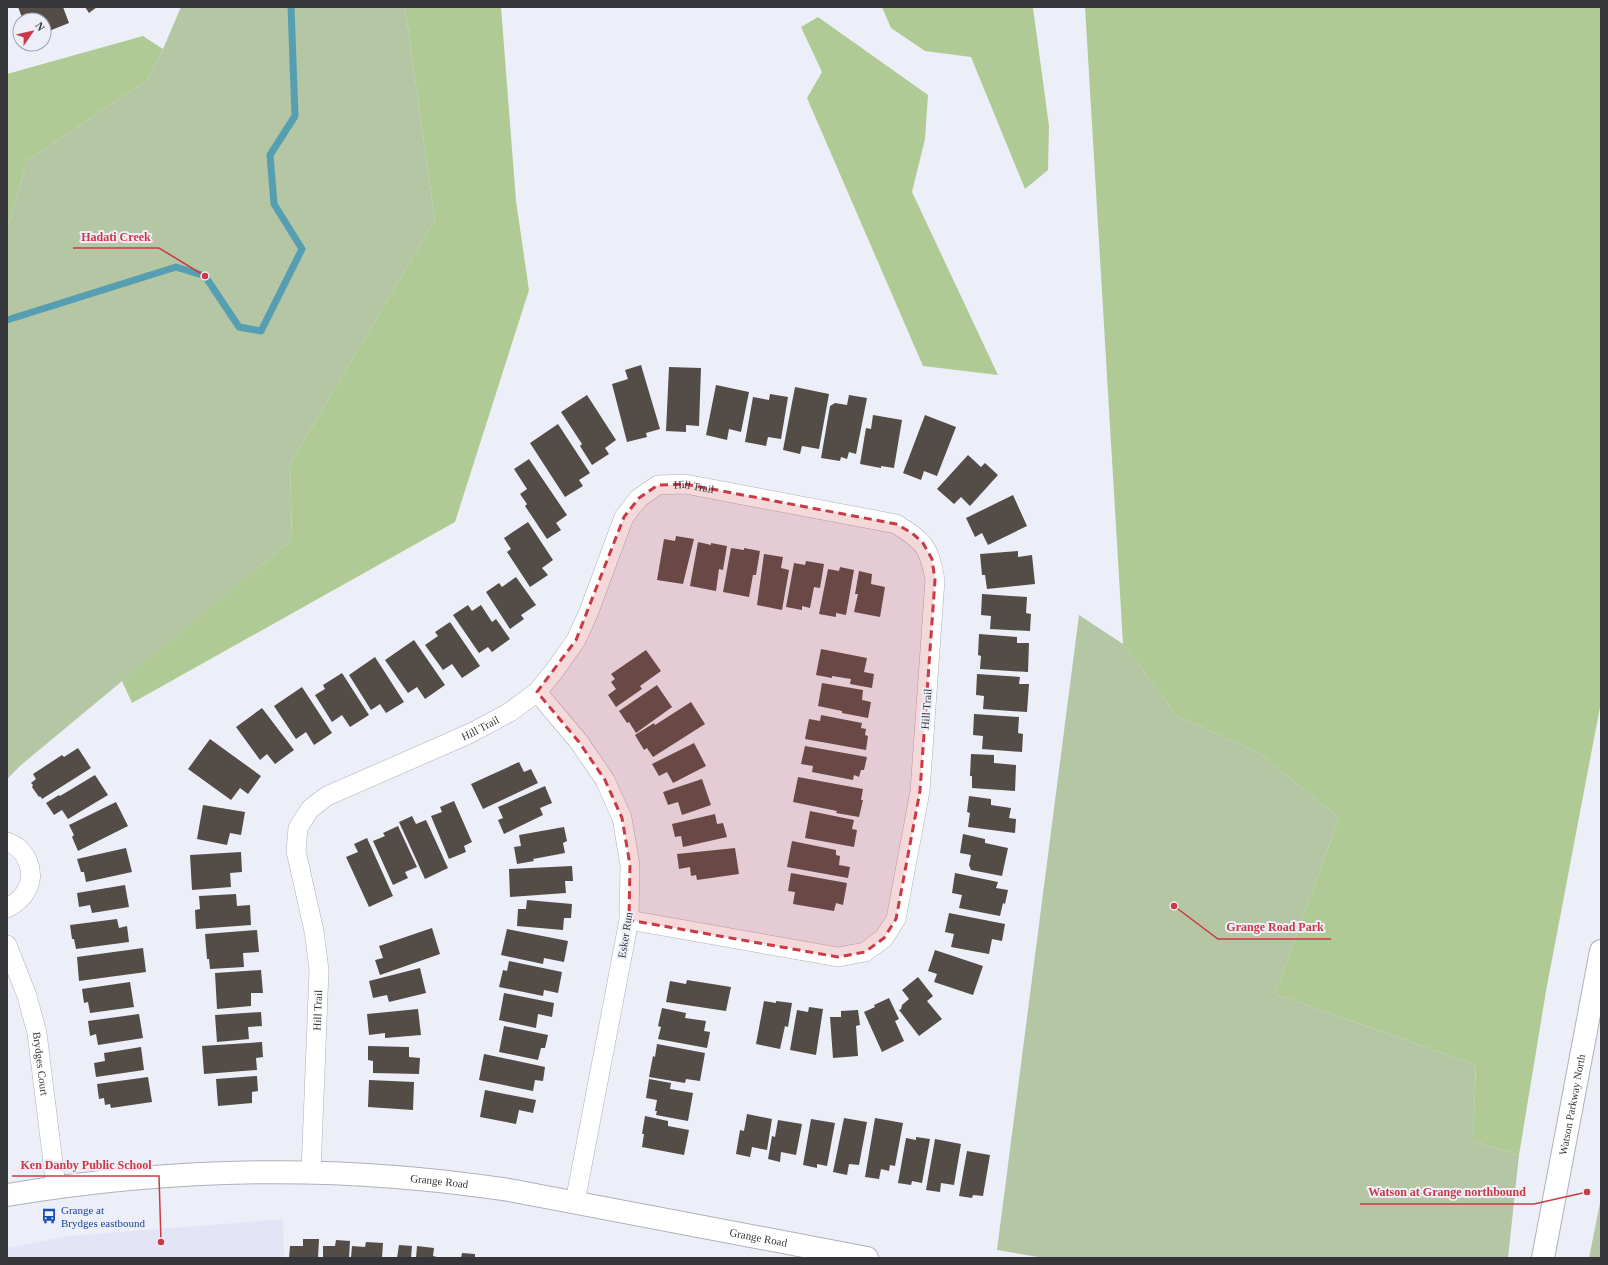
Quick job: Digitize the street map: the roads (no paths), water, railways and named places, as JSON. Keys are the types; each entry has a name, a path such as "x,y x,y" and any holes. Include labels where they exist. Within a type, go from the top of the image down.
{"street":[{"name":"Hill Trail","path":"311,1172 319,970 314,931 296,851 298,828 310,808 327,796 471,733 510,712 537,692 555,670 576,640 588,614 624,517 639,498 658,485 685,484 896,524 912,533 923,543 932,559 935,580 920,791 896,919 884,938 864,952 838,957 629,920"},
{"name":"Esker Run","path":"537,692 579,742 604,780 622,818 630,865 629,920 575,1202"},
{"path":"7,842 18,847 24,854 29,862 31,872 27,890 22,898 7,908"},
{"name":"Brydges Court","path":"7,945 27,996 37,1033 56,1187"},
{"name":"Watson Parkway North","path":"1543,1258 1601,951"},
{"name":"Grange Road","path":"7,1195 56,1187 153,1176 224,1172 311,1172 386,1176 472,1185 575,1202 866,1258"}],"waterway":[{"path":"7,320 176,267 205,276 239,327 261,331 302,249 274,204 270,155 295,116 291,7"}],"place":[{"name":"Hadati Creek","path":"205,276"},
{"name":"Grange Road Park","path":"1174,906"},
{"name":"Watson at Grange northbound","path":"1587,1192"},
{"name":"Grange at Brydges eastbound","path":"49,1216"},
{"name":"Ken Danby Public School","path":"161,1242"}]}
